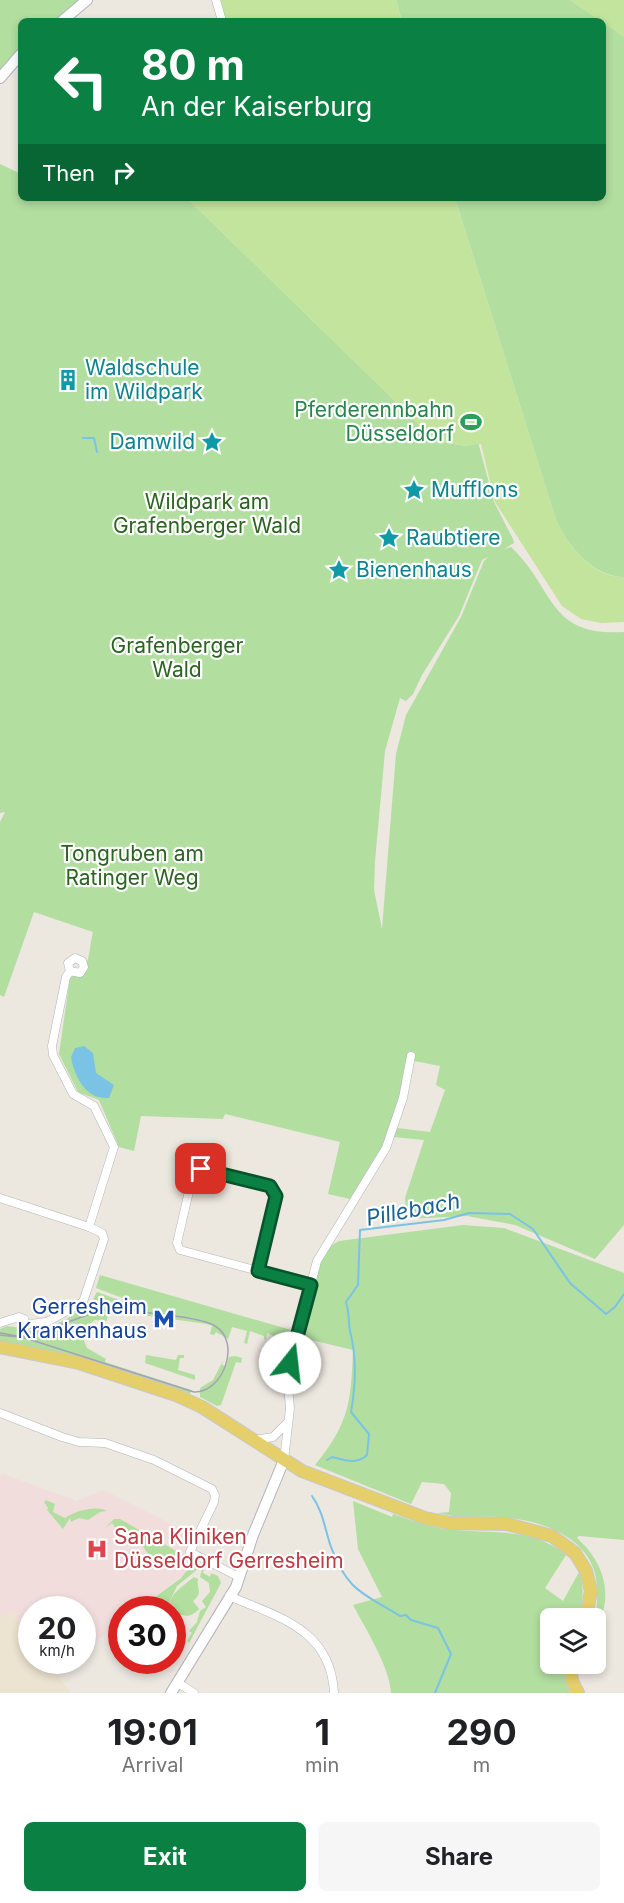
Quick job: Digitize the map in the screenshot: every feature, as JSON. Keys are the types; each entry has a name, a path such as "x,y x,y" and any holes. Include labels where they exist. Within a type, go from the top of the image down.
{"main road":[{"path":"66,18 87,0"},
{"path":"0,78 18,57"},
{"path":"0,1347 79,1364 142,1385 195,1410 212,1415 284,1460 325,1482 424,1518 450,1523 507,1524 552,1536 575,1553 586,1571 591,1591 588,1608"},
{"path":"171,1693 229,1596 249,1539 253,1535 284,1460"},
{"path":"571,1674 578,1693"}],"street":[{"path":"216,0 221,18"},
{"path":"70,971 66,977 55,1027 53,1054 74,1094 92,1104 114,1148 89,1227"},
{"path":"284,1460 290,1408 287,1376 316,1261 386,1149 401,1106 411,1056"},
{"path":"258,1271 276,1196 275,1190 270,1186 198,1169 193,1173 177,1243 178,1248 258,1271 311,1285"},
{"path":"0,1198 89,1227 102,1233 104,1239 83,1302 47,1322 27,1322 19,1317 0,1323"},
{"path":"0,1413 71,1440 123,1448 185,1474 212,1490 215,1495 214,1502 190,1552 236,1576"},
{"path":"254,1440 273,1437 288,1422"},
{"path":"229,1596 295,1624 312,1638 331,1666 334,1693"},
{"path":"178,1683 194,1693"}],"shaded area":[{"name":"Sana Kliniken Düsseldorf Gerresheim","path":"3,1474 77,1501 103,1490 196,1536 193,1563 190,1569 156,1596 108,1596 108,1632 96,1641 96,1596 18,1596 18,1621 11,1611 0,1619 0,1476"},
{"path":"11,1611 18,1621 18,1674 57,1674 71,1693 0,1693 0,1619"}],"green space":[{"path":"0,0 82,0 60,18 18,18 18,53 0,74"},
{"path":"220,0 396,0 401,18 224,18"},
{"path":"396,0 570,0 597,18 401,18"},
{"path":"570,0 624,0 624,37 606,25 606,18 596,18"},
{"path":"606,24 624,37 624,577 613,576 592,566 567,540 556,520 456,201 606,201"},
{"name":"Grafenberger Wald","path":"0,164 18,173 18,201 190,201 436,441 466,446 478,442 494,502 514,543 504,549 511,547 525,563 555,607 566,618 580,627 599,631 624,632 624,1225 595,1259 515,1225 467,1216 407,1219 405,1198 424,1140 394,1137 397,1128 430,1132 445,1090 436,1085 440,1066 409,1060 393,1128 350,1199 328,1194 340,1142 225,1114 223,1119 141,1116 134,1151 119,1147 99,1100 78,1092 59,1054 70,978 82,969 88,960 93,932 34,912 4,997 0,995 0,822 5,812 0,813","holes":["488,557 484,561 461,617 406,715 396,754 382,929 374,890 375,861 385,751 400,698 406,701 413,694 422,675 459,616 482,560"]},
{"name":"Pferderennbahn Düsseldorf","path":"190,201 456,201 556,520 567,540 583,559 602,572 624,577 624,622 601,623 581,619 562,606 495,502 481,444 466,446 436,441"},
{"path":"463,1225 504,1228 624,1273 624,1540 579,1536 577,1538 594,1557 599,1568 605,1591 604,1608 597,1608 596,1577 588,1557 579,1546 555,1530 512,1518 453,1516 438,1513 449,1512 451,1493 444,1484 422,1482 411,1504 315,1465 335,1437 341,1424 346,1412 351,1384 353,1350 303,1338 322,1257 332,1245 339,1241"},
{"path":"100,1275 291,1330 287,1348 279,1353 282,1340 267,1333 266,1340 264,1336 250,1331 247,1344 244,1343 247,1331 232,1327 228,1339 216,1332 214,1335 210,1334 212,1326 207,1324 113,1311 111,1305 136,1308 136,1303 96,1288"},
{"path":"97,1292 133,1305 109,1302 107,1321 95,1320 85,1327 76,1324 73,1333 82,1336 87,1348 106,1359 105,1362 191,1390 189,1399 0,1343 0,1329 7,1326 22,1328 25,1332 50,1326 75,1314 86,1302 91,1303"},
{"path":"146,1355 176,1360 178,1355 184,1355 184,1358 180,1358 178,1370 195,1375 195,1380 145,1363"},
{"path":"229,1357 242,1358 241,1363 236,1362 221,1405 217,1406 200,1397 200,1388 213,1380 223,1361 222,1365 226,1366"},
{"path":"46,1500 55,1504 53,1512 65,1518 86,1510 107,1511 100,1512 88,1520 79,1518 71,1522 70,1518 63,1529 47,1510 44,1502"},
{"path":"353,1501 392,1517 393,1514 433,1527 524,1535 553,1546 566,1555 545,1588 563,1601 579,1572 583,1596 581,1608 540,1608 540,1674 565,1674 570,1693 391,1693 382,1660 353,1605 382,1597 358,1549"},
{"path":"114,1519 120,1519 178,1552 173,1562 159,1570 136,1536 130,1540 121,1528 117,1530 112,1523 105,1528"},
{"path":"193,1563 204,1569 203,1573 210,1577 211,1573 218,1576 221,1583 189,1643 187,1641 192,1633 189,1631 197,1622 200,1611 206,1607 202,1601 210,1592 209,1583 200,1577 202,1569 199,1568 177,1586 172,1596 157,1596 181,1578"},
{"path":"194,1577 198,1579 199,1593 193,1601 199,1609 191,1615 186,1616 186,1596 173,1596"}],"water":[{"path":"84,1046 93,1053 96,1073 114,1085 109,1098 94,1095 78,1079 71,1057 75,1048"}],"waterway":[{"path":"83,438 94,438 97,452"},
{"name":"Pillebach","path":"327,1460 332,1457 355,1461 367,1455 369,1434 351,1412 355,1361 346,1302 358,1285 360,1230 444,1220 469,1213 510,1214 533,1229 570,1283 606,1314 615,1307 624,1294"},
{"name":"Pillebach","path":"312,1496 321,1514 337,1562 351,1583 366,1596 400,1616 406,1615 411,1620 438,1628 451,1654 435,1693"}],"tram line":[{"path":"0,1333 6,1334 17,1336 19,1337 22,1337 194,1392 204,1390 221,1376 228,1354 223,1333 215,1326 181,1317 113,1309 98,1311 33,1335 25,1336 21,1336 16,1336 0,1335"}],"place":[{"name":"Waldschule im Wildpark","path":"68,380"},
{"name":"Pferderennbahn Düsseldorf","path":"471,422"},
{"name":"Damwild","path":"212,442"},
{"name":"Mufflons","path":"414,490"},
{"name":"Raubtiere","path":"389,538"},
{"name":"Bienenhaus","path":"339,570"},
{"name":"Gerresheim Krankenhaus","path":"164,1319"},
{"name":"Sana Kliniken Düsseldorf Gerresheim","path":"97,1549"}],"route":[{"path":"201,1169 270,1186 275,1190 276,1196 258,1271 311,1285 290,1363"}],"park label":[{"name":"Wildpark am Grafenberger Wald","path":"207,514"},
{"name":"Tongruben am Ratinger Weg","path":"132,866"}]}
